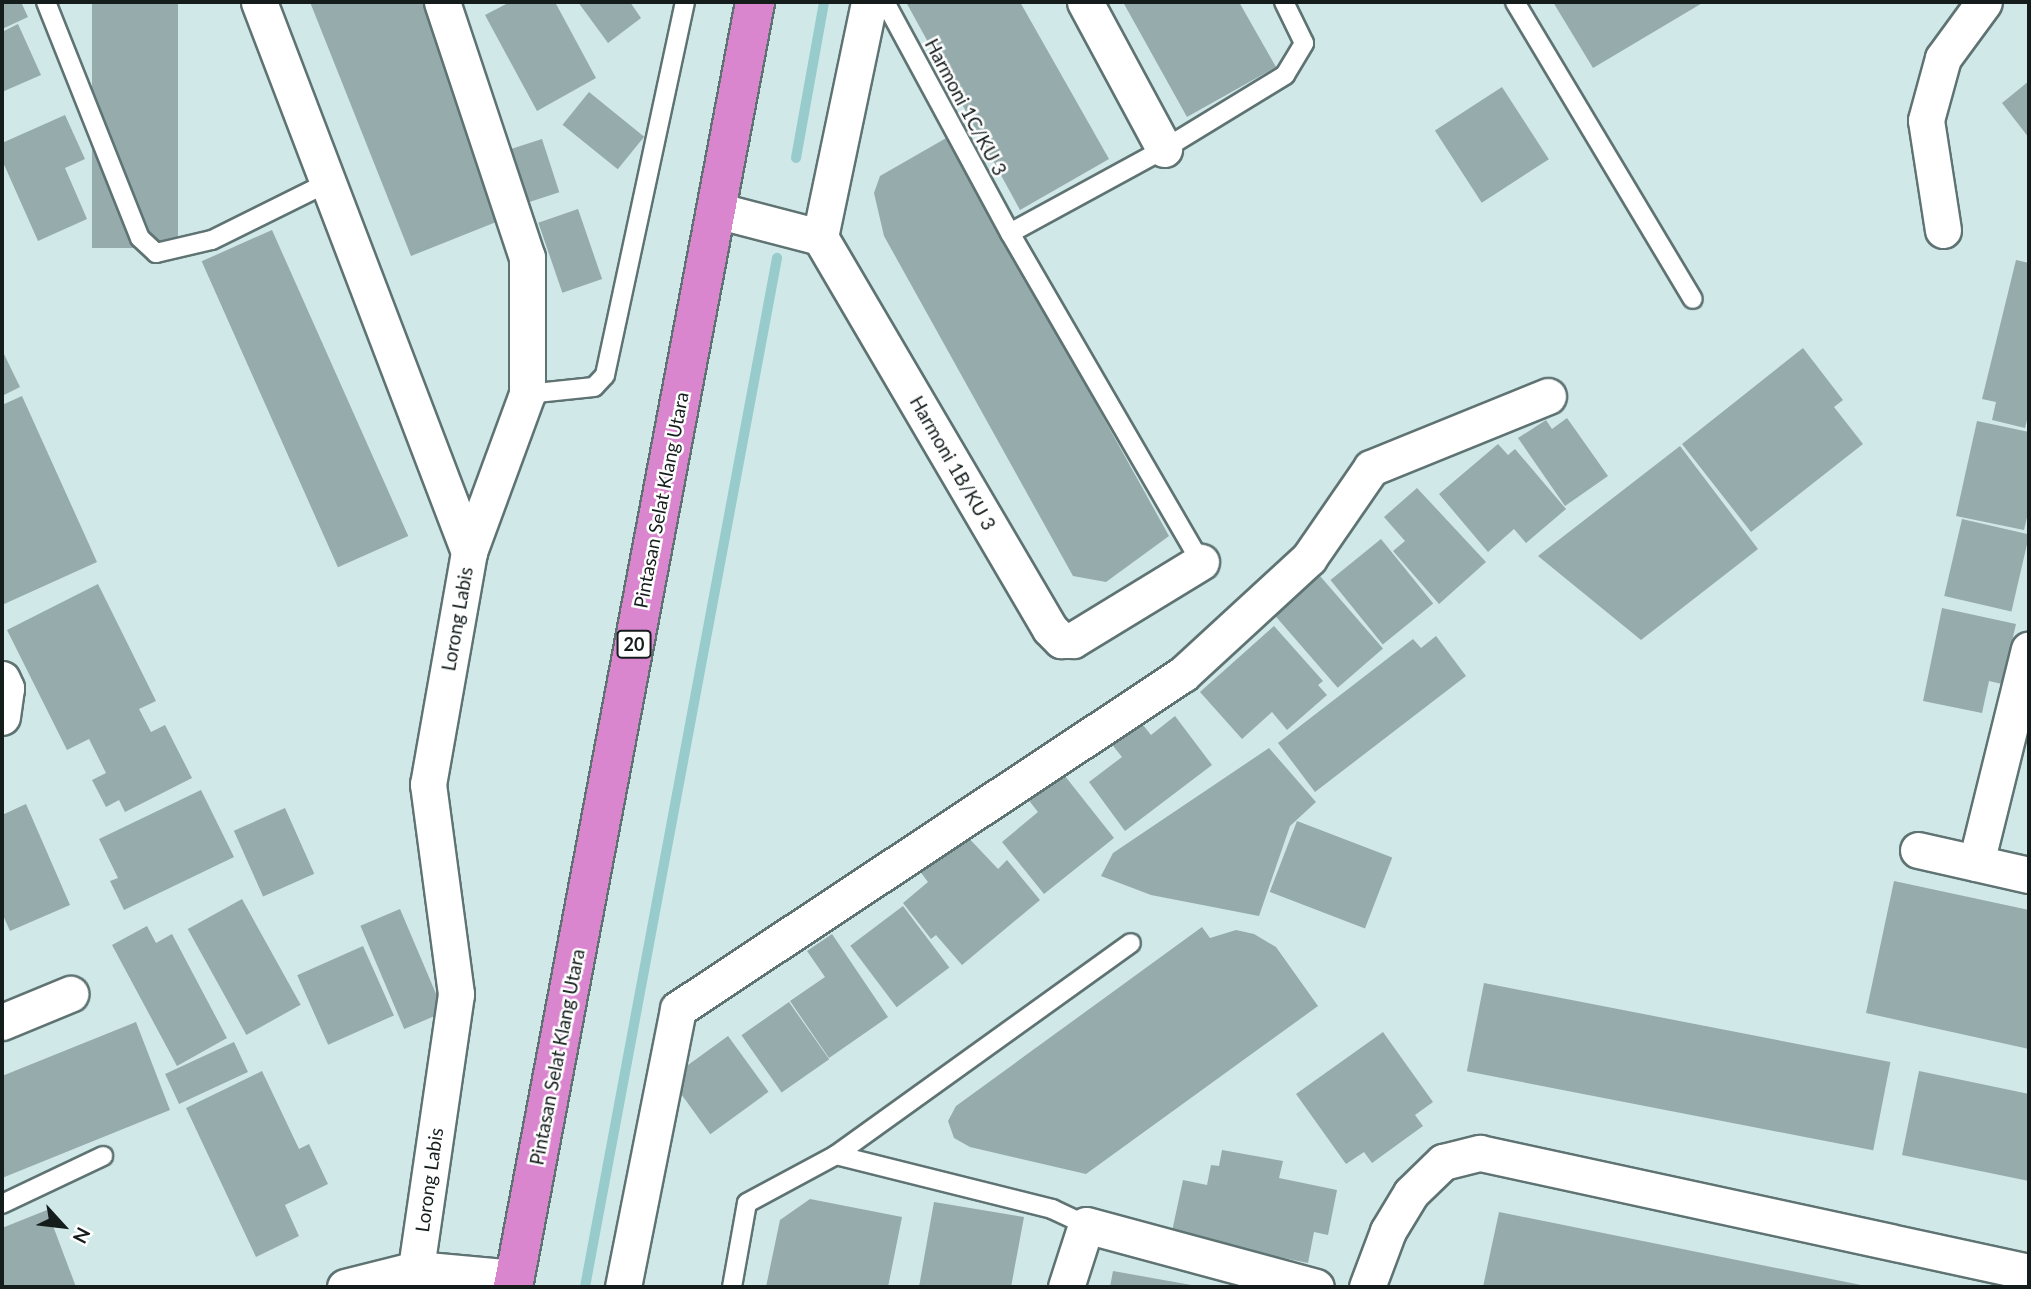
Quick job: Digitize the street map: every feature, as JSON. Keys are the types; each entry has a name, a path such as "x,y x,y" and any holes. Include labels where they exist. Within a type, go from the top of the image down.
{"highway":[{"name":"Pintasan Selat Klang Utara","path":"514,1283 755,2"}],"street":[{"name":"Lorong Labis","path":"259,2 469,552 428,784 456,994 416,1269"},
{"path":"442,2 527,257 527,394 469,552"},
{"path":"716,210 820,237 869,2"},
{"path":"1085,2 1164,149"},
{"path":"1943,230 1926,120 1943,58 1984,2"},
{"name":"Harmoni 1B/KU 3","path":"820,237 1050,629 1061,640 1073,639 1201,562"},
{"path":"623,1287 678,1009 1183,674 1309,558 1371,468 1548,396"},
{"path":"1976,863 2029,649"},
{"path":"1918,850 2029,875"},
{"path":"2,1022 70,994"},
{"path":"1367,1287 1388,1231 1411,1192 1443,1162 1480,1153 2029,1272"},
{"path":"1066,1287 1086,1225 1316,1287"},
{"path":"345,1287 416,1269 514,1283"}],"lane":[{"path":"46,2 139,238 156,253 212,240 327,183"},
{"path":"527,394 594,387 606,375 685,2"},
{"name":"Harmoni 1C/KU 3","path":"885,2 1010,233 1201,562"},
{"path":"1010,233 1164,149 1295,66 1304,43 1284,2"},
{"path":"1516,2 1693,299"},
{"path":"733,1287 747,1203 836,1155 1131,943"},
{"path":"836,1155 1052,1209 1086,1225"},
{"path":"2,1204 103,1156"}],"building":[{"path":"2,2 21,2 28,17 2,29"},
{"path":"92,2 178,2 178,248 92,248"},
{"path":"310,2 426,2 511,216 411,256"},
{"path":"510,2 555,2 596,78 537,111 485,15"},
{"path":"578,2 630,2 641,18 608,43"},
{"path":"906,2 1020,2 1109,159 1020,210"},
{"path":"1123,2 1239,2 1276,67 1187,117"},
{"path":"1553,2 1704,2 1593,68"},
{"path":"18,24 41,75 2,92 2,32"},
{"path":"2029,81 2029,138 2002,103"},
{"path":"1502,87 1549,159 1482,203 1435,131"},
{"path":"589,92 644,137 618,169 563,125"},
{"path":"65,115 85,159 65,168 87,219 38,241 2,160 2,143"},
{"path":"948,137 1169,536 1106,582 1073,576 884,236 874,193 880,176"},
{"path":"542,139 559,192 524,204 507,150"},
{"path":"578,209 602,279 562,293 538,223"},
{"path":"272,230 408,536 338,567 202,261"},
{"path":"2016,260 2029,263 2029,412 2025,428 1992,420 1996,402 1982,399"},
{"path":"1803,348 1843,400 1834,407 1863,444 1751,532 1682,444"},
{"path":"2,350 20,387 2,396"},
{"path":"22,396 97,562 2,605 2,405"},
{"path":"1567,418 1608,476 1565,506 1518,438 1546,420 1552,429"},
{"path":"1977,421 2029,432 2029,509 2024,530 1956,516"},
{"path":"1498,444 1508,455 1515,449 1566,509 1526,543 1514,529 1488,552 1439,494"},
{"path":"1680,446 1758,549 1641,640 1538,556"},
{"path":"1417,488 1486,562 1439,604 1393,551 1405,541 1384,517"},
{"path":"1962,519 2029,534 2011,611 1944,596"},
{"path":"1381,539 1433,604 1383,644 1330,580"},
{"path":"1320,576 1383,648 1338,688 1275,615"},
{"path":"98,584 156,701 139,709 151,732 165,725 192,778 125,812 119,800 106,807 92,780 106,773 89,739 67,750 7,630"},
{"path":"1942,608 2016,624 2002,684 1989,681 1982,713 1923,701"},
{"path":"1274,626 1323,681 1318,685 1327,695 1287,730 1272,712 1242,739 1200,692"},
{"path":"1436,636 1466,676 1315,792 1278,743 1413,639 1421,648"},
{"path":"1175,716 1212,765 1125,831 1089,782 1122,757 1110,742 1139,720 1151,735"},
{"path":"1269,748 1316,802 1290,826 1259,916 1151,895 1101,876 1113,853"},
{"path":"1061,771 1114,838 1044,894 1002,842 1038,812 1027,798"},
{"path":"201,790 234,857 124,910 110,881 118,878 99,839"},
{"path":"26,804 70,905 10,931 2,913 2,815"},
{"path":"285,808 314,874 263,897 234,831"},
{"path":"1297,821 1392,858 1365,929 1270,892"},
{"path":"964,833 998,869 1007,860 1040,900 962,965 936,935 931,939 903,903 928,882 919,870"},
{"path":"1894,881 2029,910 2029,1049 1866,1013"},
{"path":"242,899 301,1005 246,1035 188,929"},
{"path":"903,906 949,967 897,1007 850,946"},
{"path":"400,909 444,1012 404,1029 360,926"},
{"path":"147,926 156,943 172,934 227,1038 177,1066 112,945"},
{"path":"1202,927 1210,938 1236,930 1254,934 1276,947 1318,1006 1086,1174 970,1147 954,1138 948,1121 956,1106"},
{"path":"832,934 888,1017 829,1058 790,1001 825,977 807,951"},
{"path":"363,946 394,1015 328,1045 297,975"},
{"path":"1484,983 1890,1062 1873,1150 1467,1071"},
{"path":"789,1002 829,1059 782,1093 741,1035"},
{"path":"136,1022 170,1110 2,1178 2,1076"},
{"path":"1383,1032 1433,1102 1415,1115 1423,1126 1372,1163 1364,1152 1346,1164 1296,1094"},
{"path":"728,1036 769,1092 710,1134 670,1078"},
{"path":"234,1042 248,1072 179,1104 165,1074"},
{"path":"262,1071 299,1149 309,1144 328,1184 285,1205 299,1236 256,1257 186,1108"},
{"path":"1919,1071 2029,1094 2029,1181 1902,1155"},
{"path":"1222,1150 1283,1161 1279,1178 1337,1190 1328,1235 1314,1232 1308,1263 1264,1254 1263,1262 1171,1236 1183,1180 1207,1185 1211,1165 1219,1166"},
{"path":"810,1199 902,1217 888,1287 766,1287 780,1220"},
{"path":"934,1202 1024,1217 1011,1287 919,1287"},
{"path":"47,1210 76,1287 2,1287 2,1228"},
{"path":"1499,1212 1866,1286 1866,1287 1483,1287"},
{"path":"1113,1271 1197,1286 1110,1287"}],"waterway":[{"path":"796,158 824,2"},
{"path":"585,1287 777,258"}]}
